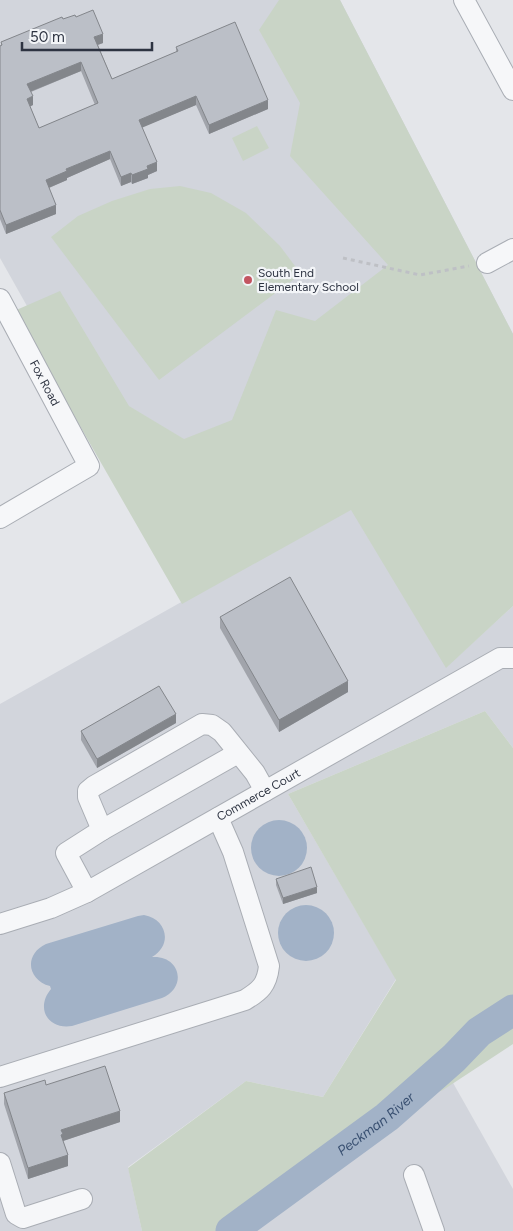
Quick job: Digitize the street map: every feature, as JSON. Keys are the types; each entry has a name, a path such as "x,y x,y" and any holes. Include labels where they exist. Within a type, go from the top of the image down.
{"street":[{"path":"464,0 513,90"},
{"path":"487,263 513,249"},
{"name":"Fox Road","path":"0,299 88,466 0,518"},
{"name":"Commerce Court","path":"0,924 51,908 87,892 500,658 513,658"},
{"path":"102,830 88,797 88,791 202,724 212,725 222,732 255,774 265,791"},
{"path":"87,892 66,853 102,830 238,753"},
{"path":"0,1077 245,1000 263,986 268,976 269,966 233,852 218,818"},
{"path":"0,1163 16,1214 23,1218 82,1199"},
{"path":"414,1176 434,1231"}],"path":[{"path":"344,258 420,275 487,263"}],"shaded area":[{"name":"South End Elementary School","path":"0,0 340,0 513,334 174,567 0,258"},
{"path":"361,501 455,659 513,606 513,748 485,711 288,794 396,979 323,1097 246,1081 128,1167 142,1231 0,1231 0,704"},
{"path":"452,1081 513,1189 513,1231 243,1231 426,1093"}],"green space":[{"path":"279,0 340,0 513,334 513,606 446,668 351,510 182,604 14,311 60,291 129,406 184,439 232,420 276,310 315,321 388,265 290,156 300,103 259,30"},
{"path":"257,126 269,148 243,161 232,138"},
{"path":"180,186 211,193 246,213 280,246 301,274 159,380 51,237 78,216 112,201 150,189"},
{"path":"485,711 513,748 513,1044 443,1090 417,1101 244,1231 142,1231 128,1168 246,1081 323,1097 396,980 288,794"}],"water":[{"path":"274,820 284,820 299,828 305,837 307,848 305,859 299,868 284,876 274,876 263,871 256,864 251,853 251,843 256,832 263,825"},
{"path":"300,905 312,905 322,909 330,917 334,933 330,949 322,957 312,961 300,961 290,957 282,949 278,939 278,927 282,917 290,909"},
{"path":"144,915 152,917 158,922 164,933 163,946 152,957 162,958 174,966 178,980 170,993 162,998 72,1026 56,1025 51,1021 46,1016 44,1003 51,989 50,986 43,983 33,973 31,961 34,954 46,944"}],"building":[{"path":"93,10 103,34 94,37 112,79 178,51 176,47 235,22 268,100 209,125 196,96 139,120 157,162 147,166 148,169 121,177 110,151 66,169 67,171 46,180 56,205 6,225 0,210 1,42 62,17 63,19 75,15 76,17","holes":["81,62 98,103 39,128 27,99 33,96 27,84"]},
{"path":"290,577 348,681 279,720 220,617"},
{"path":"159,686 176,714 97,759 81,731"},
{"path":"311,867 317,887 283,898 276,879"},
{"path":"105,1066 120,1111 61,1130 68,1155 28,1168 4,1093 45,1080 46,1085"}],"waterway":[{"name":"Peckman River","path":"231,1231 387,1117 454,1058 479,1032 513,1010"}],"place":[{"name":"South End Elementary School","path":"248,280"}]}
